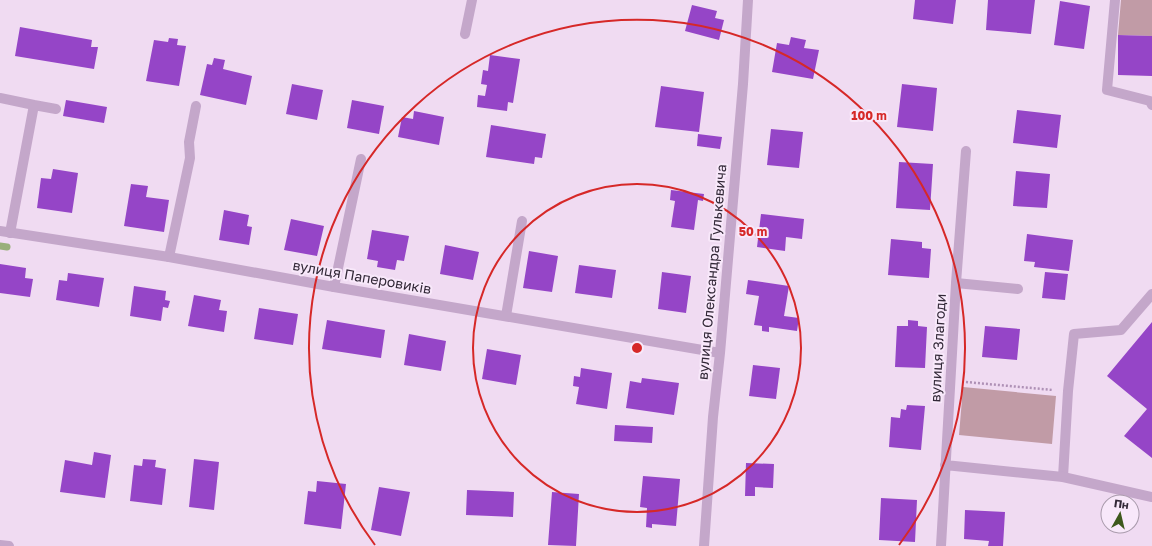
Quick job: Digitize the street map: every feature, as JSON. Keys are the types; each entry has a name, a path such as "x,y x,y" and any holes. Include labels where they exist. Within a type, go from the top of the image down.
{"street":[{"path":"465,34 472,0"},
{"name":"вулиця Олександра Гулькевича","path":"704,546 713,417 720,353 742,91 748,0"},
{"path":"1115,0 1107,90 1150,101 1152,105"},
{"path":"0,98 56,109"},
{"path":"5,232 34,105"},
{"path":"169,257 190,158 189,142 196,106"},
{"name":"вулиця Злагоди","path":"941,546 956,283 966,151"},
{"path":"334,287 361,159"},
{"path":"506,316 522,221"},
{"name":"вулиця Паперовиків","path":"5,232 169,257 334,287 720,353"},
{"path":"956,283 1018,289"},
{"path":"1063,476 1068,391 1074,334 1121,330 1152,294"},
{"path":"945,465 1063,476 1152,496"},
{"path":"0,545 9,546"}],"path":[{"path":"950,380 1068,391"}],"shaded area":[{"path":"1121,0 1152,0 1152,36 1118,35"},
{"path":"963,387 1056,396 1052,444 959,435"}],"building":[{"path":"915,0 956,0 953,24 913,19"},
{"path":"988,0 1035,0 1031,34 986,30"},
{"path":"1060,1 1090,6 1084,49 1054,45"},
{"path":"692,5 717,11 715,18 724,20 719,40 685,31"},
{"path":"20,27 92,40 91,47 98,47 94,69 15,56"},
{"path":"1118,35 1152,36 1152,76 1118,75"},
{"path":"791,37 806,40 804,48 819,50 813,79 772,72 777,43 789,45"},
{"path":"169,38 178,39 177,45 186,46 179,86 146,81 154,40 168,42"},
{"path":"490,55 520,59 513,103 508,102 507,111 477,107 478,95 485,96 487,85 481,84 483,70 488,71"},
{"path":"214,58 225,60 223,69 252,76 246,105 200,95 207,64 212,65"},
{"path":"292,84 323,90 317,120 286,114"},
{"path":"902,84 937,88 933,131 897,127"},
{"path":"661,86 704,92 699,132 655,127"},
{"path":"66,100 107,107 104,123 63,116"},
{"path":"352,100 384,106 379,134 347,128"},
{"path":"1017,110 1061,115 1057,148 1013,143"},
{"path":"414,111 444,117 439,145 398,137 402,117 413,119"},
{"path":"491,125 546,134 542,158 535,157 534,164 486,157"},
{"path":"771,129 803,132 799,168 767,165"},
{"path":"698,134 722,137 720,149 697,146"},
{"path":"899,162 933,164 930,210 896,208"},
{"path":"53,169 78,173 72,213 37,208 41,178 51,179"},
{"path":"1016,171 1050,174 1047,208 1013,206"},
{"path":"131,184 148,186 146,197 169,200 164,232 124,226"},
{"path":"671,190 704,194 703,201 698,200 694,230 671,227 675,201 670,200"},
{"path":"224,210 249,215 247,226 252,227 249,245 219,240"},
{"path":"761,214 804,219 802,239 786,237 785,251 757,247"},
{"path":"291,219 324,226 317,256 284,250"},
{"path":"372,230 409,236 404,261 397,260 395,270 377,267 378,261 367,259"},
{"path":"1027,234 1073,240 1069,271 1034,267 1035,262 1024,261"},
{"path":"891,239 922,242 922,248 931,249 929,278 888,275"},
{"path":"445,245 479,252 473,280 440,274"},
{"path":"529,251 558,256 552,292 523,288"},
{"path":"0,264 26,268 25,278 33,279 30,297 0,293"},
{"path":"579,265 616,270 612,298 575,293"},
{"path":"662,272 691,276 686,313 658,309"},
{"path":"1045,272 1068,274 1065,300 1042,298"},
{"path":"68,273 104,278 99,307 56,300 59,280 67,281"},
{"path":"748,280 789,286 784,316 799,318 797,331 769,327 769,332 762,331 762,326 754,325 759,296 746,294"},
{"path":"134,286 166,291 165,300 170,301 168,308 163,307 161,321 130,316"},
{"path":"194,295 221,300 219,310 227,311 224,332 188,326"},
{"path":"259,308 298,314 293,345 254,339"},
{"path":"327,320 385,330 381,358 322,349"},
{"path":"908,320 918,321 918,326 927,327 925,368 895,367 897,326 908,326"},
{"path":"1152,322 1152,458 1124,436 1147,409 1107,376"},
{"path":"985,326 1020,329 1017,360 982,357"},
{"path":"409,334 446,341 441,371 404,365"},
{"path":"487,349 521,355 516,385 482,379"},
{"path":"753,365 780,368 776,399 749,396"},
{"path":"581,368 612,373 607,409 576,404 579,387 573,386 574,376 580,377"},
{"path":"642,378 679,383 674,415 626,408 630,381 641,383"},
{"path":"907,405 925,406 921,450 889,447 891,417 900,418 901,409 906,410"},
{"path":"615,425 653,427 652,443 614,441"},
{"path":"94,452 111,455 105,498 60,492 65,460 92,465"},
{"path":"143,459 156,460 155,467 166,469 162,505 130,501 134,465 142,466"},
{"path":"194,459 219,462 214,510 189,507"},
{"path":"746,463 774,464 773,488 755,487 755,496 745,496"},
{"path":"643,476 680,479 676,526 652,524 652,528 646,527 647,508 640,507"},
{"path":"317,481 346,484 341,529 304,524 308,491 316,492"},
{"path":"379,487 410,492 401,536 371,530"},
{"path":"467,490 514,492 513,517 466,515"},
{"path":"552,492 579,494 576,546 548,545"},
{"path":"881,498 917,500 915,542 879,540"},
{"path":"965,510 1005,512 1003,546 988,546 989,541 964,539"}],"waterway":[{"path":"0,246 7,247"}]}
